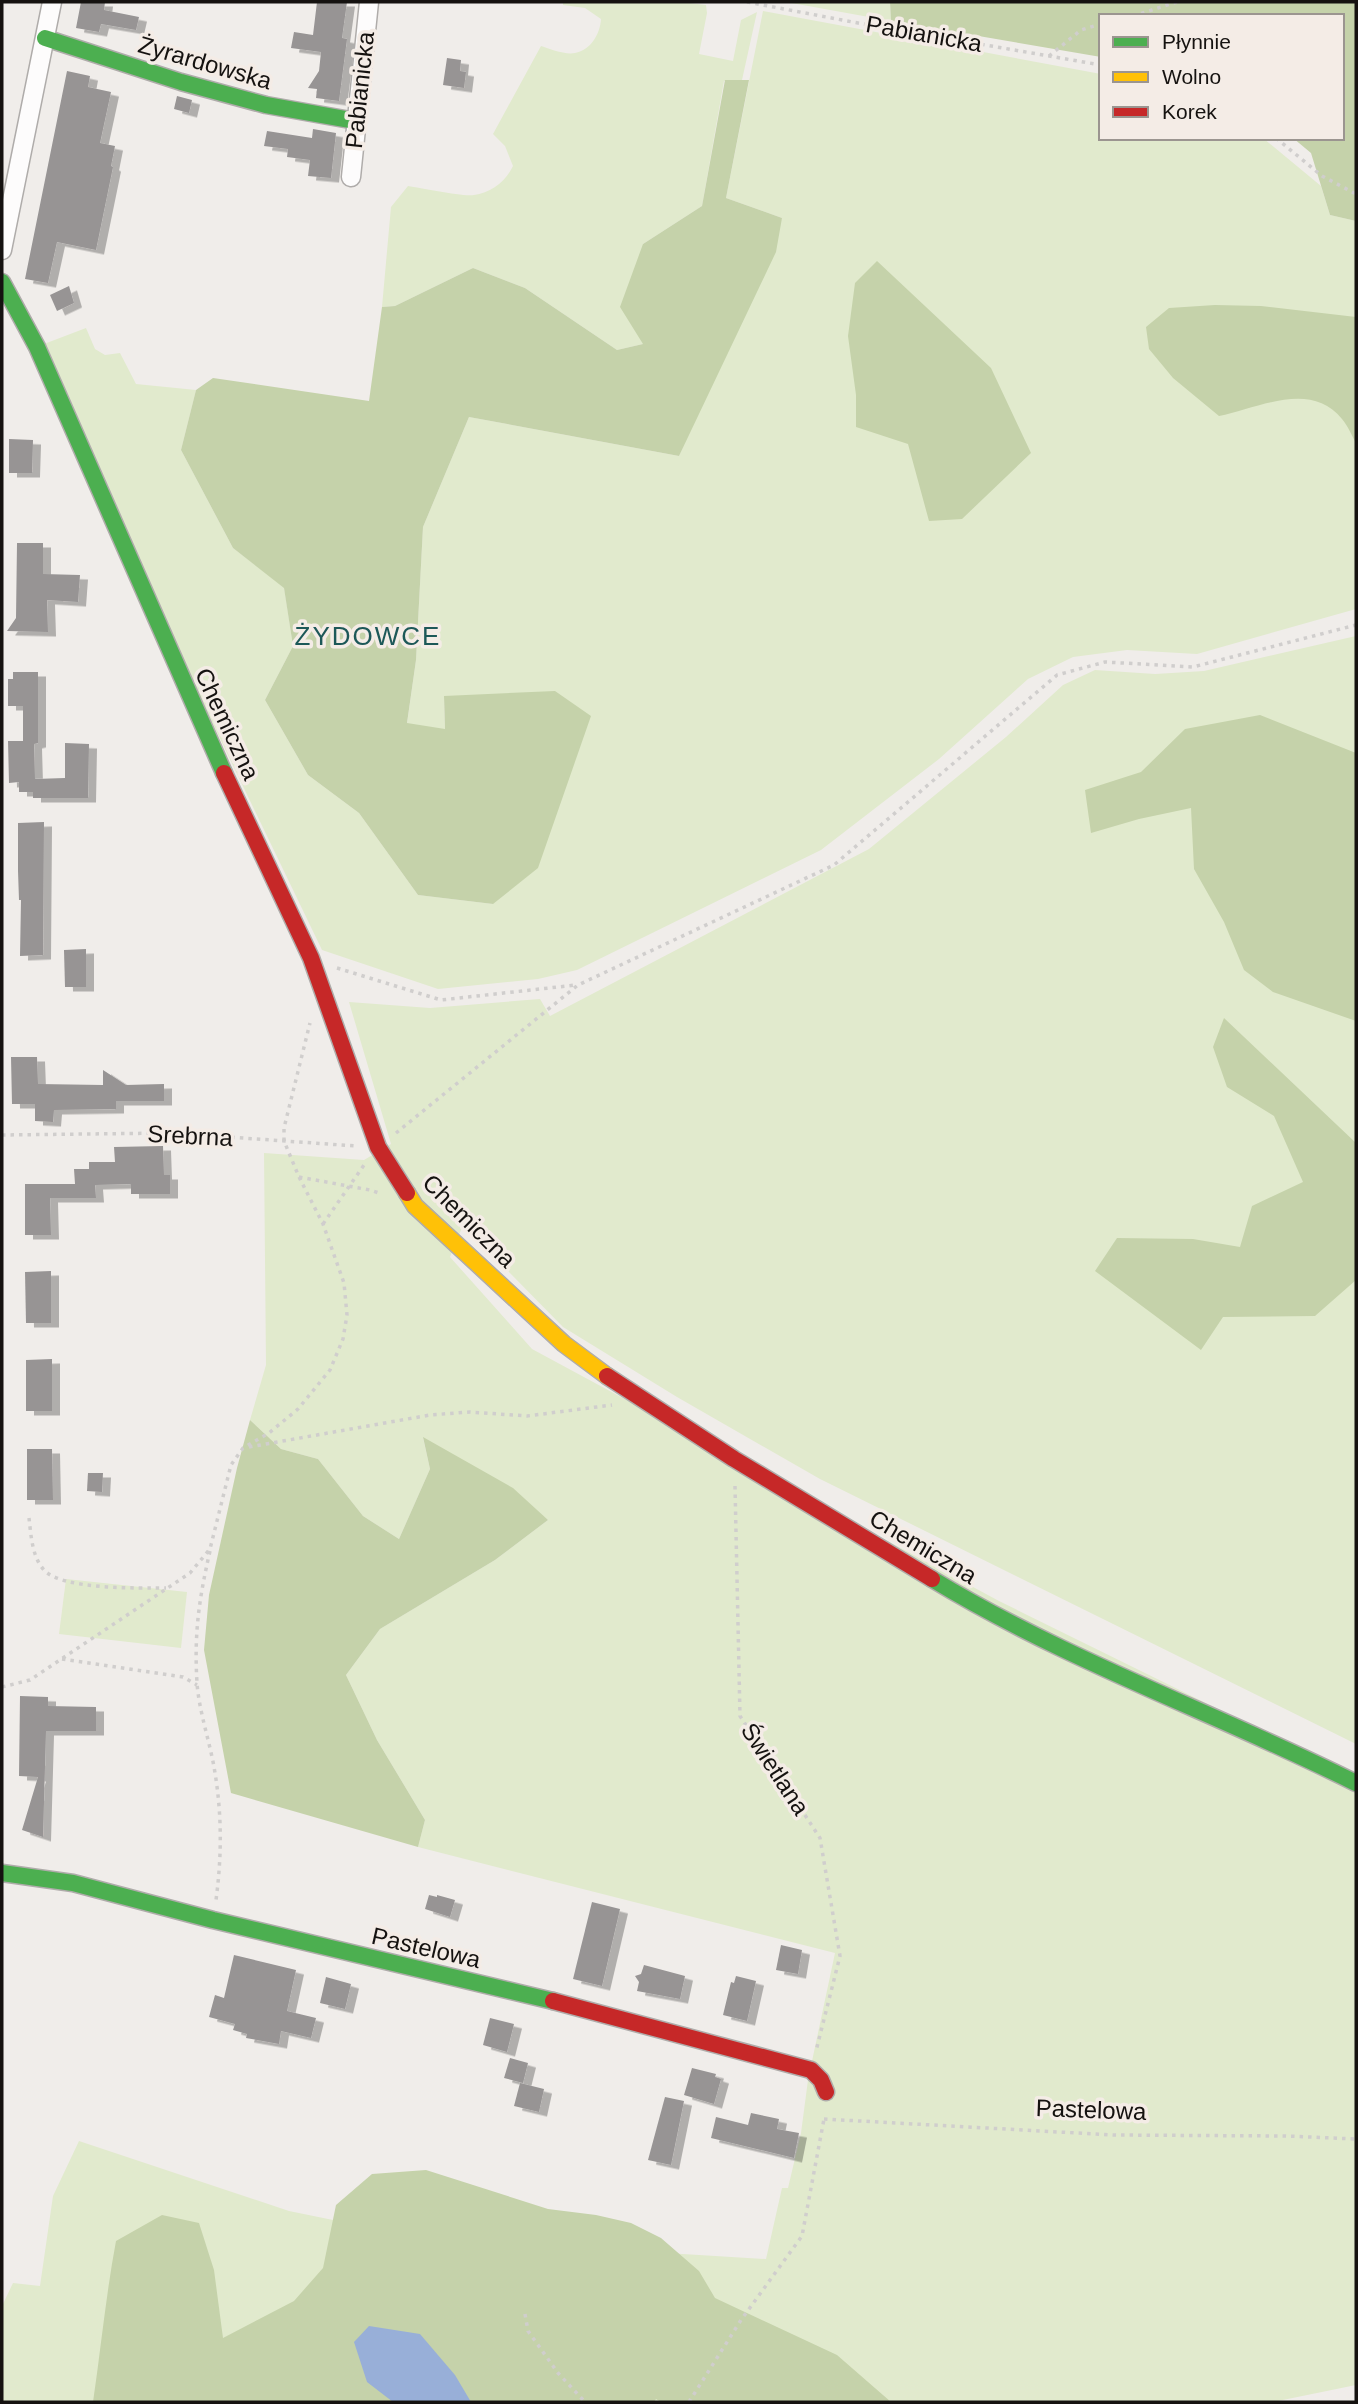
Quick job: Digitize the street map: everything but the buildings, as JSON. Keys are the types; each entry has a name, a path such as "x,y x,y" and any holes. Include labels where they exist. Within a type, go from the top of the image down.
{"street":[{"path":"2,250 52,2"},
{"name":"Pabianicka","path":"351,177 369,2"},
{"name":"Żyrardowska","path":"45,38 168,78 255,102 356,121"},
{"name":"Chemiczna","path":"2,282 37,347 189,695 311,958 379,1147 415,1206 564,1344 603,1374 734,1459 991,1614 1045,1642 1278,1744 1356,1783"},
{"name":"Pastelowa","path":"2,1872 73,1883 213,1920 614,2016 811,2070"},
{"path":"811,2070 821,2080 826,2092"}],"path":[{"name":"Pabianicka","path":"747,2 1099,65"},
{"path":"1139,14 1177,2"},
{"path":"1049,56 1081,30 1099,25"},
{"path":"1278,140 1322,176 1356,194"},
{"path":"323,1224 347,1187 379,1147 578,985 834,865 1057,675 1105,662 1193,667 1356,625"},
{"path":"311,958 441,1000 578,985"},
{"path":"213,1920 220,1868 221,1816 197,1685 195,1641 198,1607 231,1465 243,1448 269,1433 298,1409 330,1370 343,1339 347,1315 346,1296 334,1250 284,1141 284,1128 310,1023"},
{"name":"Srebrna","path":"2,1135 172,1133 379,1147"},
{"path":"299,1177 370,1190 415,1206"},
{"path":"243,1448 430,1415 470,1412 527,1416 620,1405"},
{"name":"Świetlana","path":"734,1459 740,1716 820,1838 840,1956 811,2070"},
{"path":"29,1518 36,1556 47,1574 72,1583 98,1586 168,1587"},
{"path":"2,1688 30,1680 190,1573 211,1549"},
{"path":"60,1659 183,1677 197,1685"},
{"name":"Pastelowa","path":"689,2402 741,2320 802,2236 824,2119 1114,2135 1356,2139"},
{"path":"525,2314 528,2331 558,2373 585,2402"}],"green space":[{"path":"563,2 681,2 706,5 707,13 699,54 733,61 741,20 757,12 742,80 724,81 702,206 643,244 643,344 617,350 525,288 473,268 395,306 382,307 391,207 408,186 469,195 486,192 497,185 513,166 505,146 493,134 541,46 575,53 586,49 594,40 601,19 585,8 563,5"},
{"path":"786,2 890,2 891,21"},
{"path":"890,2 1356,2 1356,221 1330,215 1311,153 1295,140 1344,140 1344,14 1099,14 1099,57 891,21"},
{"path":"763,11 1099,74 1099,140 1265,140 1321,186 1330,215 1356,221 1356,609 1197,654 1127,650 1073,657 1028,679 939,759 821,850 577,970 538,979 438,989 322,950 185,666 44,344 86,328 95,349 105,355 120,353 136,384 196,390 181,450 233,548 284,587 293,646 265,700 308,775 359,813 418,895 493,904 444,697 445,730 407,724 416,660 423,527 469,417 679,456 782,218 726,198"},
{"path":"725,80 749,80 726,198 782,218 776,252 679,456 469,417 423,527 416,660 407,723 445,729 444,696 555,691 591,716 538,868 493,904 418,895 359,813 308,775 265,700 293,646 284,588 233,548 181,450 196,390 213,378 369,401 382,307 395,306 473,268 525,288 617,350 643,344 620,307 643,244 702,206"},
{"path":"877,261 991,368 1031,453 962,519 929,521 908,444 856,427 856,395 848,336 855,283"},
{"path":"1261,306 1356,317 1356,443 1342,419 1329,407 1315,401 1284,400 1219,416 1173,378 1149,349 1146,327 1169,308"},
{"path":"1356,636 1356,1744 820,1479 677,1397 563,1327 463,1225 450,1257 532,1349 999,1601 1356,1777 1356,2385 1273,2402 2,2402 2,2306 13,2283 40,2286 53,2196 79,2141 289,2211 421,2238 766,2259 782,2188 788,2188 835,1953 418,1847 425,1820 377,1740 346,1675 380,1629 495,1560 548,1520 423,1438 430,1469 399,1539 363,1516 318,1459 281,1449 250,1420 266,1365 264,1153 364,1160 391,1144 349,1002 430,1008 540,999 550,1016 869,849 1006,737 1063,685 1095,670 1155,674 1204,671"},
{"path":"1260,715 1356,753 1356,1021 1273,992 1244,970 1224,922 1194,869 1191,808 1091,833 1085,790 1141,772 1185,729"},
{"path":"1224,1018 1356,1143 1356,1280 1315,1316 1223,1317 1201,1350 1095,1271 1117,1238 1193,1239 1240,1247 1252,1206 1303,1182 1274,1116 1227,1087 1213,1047"},
{"path":"250,1420 281,1449 318,1459 363,1516 399,1539 430,1469 423,1437 513,1488 548,1520 495,1560 380,1629 346,1675 377,1740 425,1820 418,1847 231,1793 204,1650 209,1595"},
{"path":"66,1579 187,1592 181,1648 59,1634"},
{"path":"426,2170 548,2209 631,2223 661,2238 699,2271 715,2298 837,2355 891,2402 661,2402 656,2399 654,2402 93,2402 116,2241 162,2215 199,2223 214,2270 223,2338 294,2301 323,2268 336,2205 372,2174"}],"water":[{"path":"369,2326 420,2334 455,2375 471,2402 393,2402 367,2382 354,2342"}],"traffic: fast":[{"path":"45,38 181,82 266,105 356,121"},
{"path":"2,282 37,347 224,773"},
{"path":"932,1579 1036,1636 1356,1783"},
{"path":"2,1873 73,1883 213,1920 553,2001"}],"traffic: slow":[{"path":"407,1193 415,1206 564,1344 607,1376"}],"traffic: jam":[{"path":"224,773 311,958 378,1147 407,1193"},
{"path":"607,1376 734,1459 932,1579"},
{"path":"553,2001 811,2070 821,2080 826,2092"}],"district":[{"name":"ŻYDOWCE","path":"368,636"}]}
